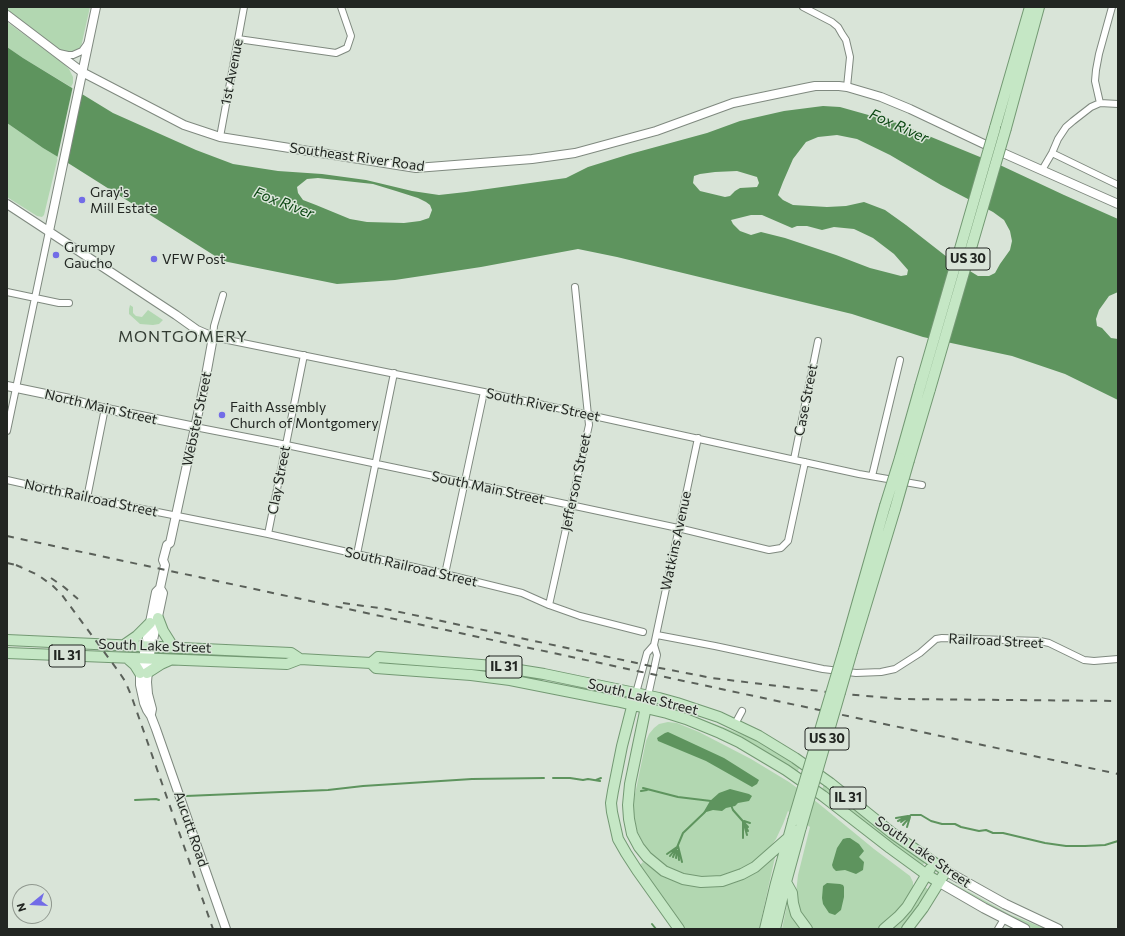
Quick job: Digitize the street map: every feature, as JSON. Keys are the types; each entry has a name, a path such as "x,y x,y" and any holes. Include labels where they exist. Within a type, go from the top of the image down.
{"main road":[{"name":"US 30","path":"1000,128 1030,7"},
{"name":"US 30","path":"776,929 797,824 1000,128 1039,7"},
{"path":"124,645 154,621 163,631 173,647"},
{"name":"South Lake Street","path":"7,640 291,653 300,659"},
{"name":"South Lake Street","path":"7,654 287,664 300,659 371,663 376,668 457,674 510,680 667,713 704,726 739,742 786,770 823,796 927,875 1004,919"},
{"name":"South Lake Street","path":"371,663 378,657 494,666 544,674 636,693 695,708 735,724 759,736 795,758 830,783 892,833 946,871 1005,904 1058,929"},
{"path":"127,658 144,673 172,660"},
{"path":"636,693 622,746 611,803 614,827 618,839 633,864 679,929"},
{"path":"648,696 630,784 628,806 632,834 639,847 647,857 664,871 684,879 701,882 722,881 742,874 755,867 788,838"},
{"name":"US 30","path":"766,929 788,838 797,824"},
{"path":"884,929 907,907 935,863"},
{"path":"907,929 924,908 946,871"},
{"path":"786,882 792,893 792,903 796,914 807,929"},
{"name":"IL 31","path":"1004,919 1025,929"}],"street":[{"path":"7,431 61,167 96,7"},
{"name":"1st Avenue","path":"220,137 244,7"},
{"path":"238,39 336,53 347,48 351,36 341,7"},
{"path":"803,7 832,22 838,27 846,40 850,57 847,87"},
{"path":"1100,104 1095,81 1096,70 1112,7"},
{"name":"Southeast River Road","path":"7,15 82,72 184,125 220,137 416,168 532,159 574,153 656,132 733,103 815,86 847,87 881,97 910,109 1002,153 1118,204"},
{"path":"56,52 73,55 82,51 88,43"},
{"path":"1042,170 1052,154 1058,139 1066,128 1081,114 1091,107 1100,104 1118,104"},
{"path":"1052,154 1118,185"},
{"path":"7,204 197,330 212,337"},
{"name":"Jefferson Street","path":"549,605 589,425 575,287"},
{"path":"7,292 60,303 69,303"},
{"name":"Webster Street","path":"156,729 151,716 152,709 144,673 154,621 156,592 160,588 165,565 168,563 170,557 172,547 170,543 205,381 214,326 223,295"},
{"name":"South River Street","path":"212,337 394,373 805,462 922,485"},
{"name":"Case Street","path":"794,459 818,341"},
{"name":"Clay Street","path":"268,534 304,355"},
{"path":"872,476 900,360"},
{"path":"357,554 394,373"},
{"name":"North Main Street","path":"7,386 195,427"},
{"path":"445,574 484,392"},
{"path":"87,498 105,408"},
{"name":"South Main Street","path":"195,427 678,528 769,550 781,548 788,541 805,462"},
{"name":"Watkins Avenue","path":"648,696 657,655 654,645 698,438"},
{"name":"North Railroad Street","path":"7,480 176,516"},
{"name":"South Railroad Street","path":"176,516 268,534 522,593 549,605 580,616 643,632"},
{"name":"Railroad Street","path":"656,635 823,669 856,673 881,672 895,669 920,653 936,639 942,638 1040,640 1084,660 1094,661 1118,659"},
{"name":"Watkins Avenue","path":"636,693 647,653 654,645"},
{"path":"735,724 742,711"},
{"name":"Aucutt Road","path":"156,729 226,929"},
{"path":"998,929 1004,919"}],"shaded area":[{"path":"7,7 90,7 81,47 72,52 59,49 48,43 7,11"},
{"path":"7,22 69,69 73,77 71,87 7,47"},
{"path":"7,123 58,157 44,215 42,217 37,216 7,197"},
{"path":"130,305 133,307 133,313 136,316 142,317 148,310 163,320 159,324 140,324 129,314"},
{"path":"396,664 424,664 497,671 544,678 544,680 486,673 396,666"},
{"path":"691,715 757,740 800,766 797,773 690,717"},
{"path":"668,722 677,723 699,732 751,759 789,782 818,803 874,849 910,876 913,882 913,889 905,903 893,917 877,929 814,929 811,927 800,912 796,893 798,875 810,827 788,811 776,839 768,850 749,866 726,876 700,878 682,874 670,869 659,861 646,848 637,831 634,815 634,799 646,741 649,734 659,724"},
{"path":"824,783 925,862 922,866 822,790"},
{"path":"776,853 759,929 684,929 639,866 643,862 667,877 709,886"},
{"path":"949,881 1011,915 1046,929 1034,929 1013,919 947,883"},
{"path":"925,887 929,890 914,915 901,929 890,929"},
{"path":"788,900 803,929 782,929"}],"water":[{"name":"Fox River","path":"7,47 113,113 196,150 233,164 278,171 322,174 366,180 412,191 439,195 566,178 588,167 707,133 740,121 784,111 823,106 840,107 897,123 1002,166 1118,219 1118,292 1109,296 1099,310 1096,319 1097,326 1102,328 1111,338 1118,339 1118,400 1065,374 1012,356 923,337 852,314 617,257 578,249 481,267 395,280 337,284 223,261 43,148 7,123","holes":["837,135 857,139 890,155 941,185 993,212 1004,220 1010,231 1012,241 1010,250 995,273 989,276 978,276 947,257 885,210 864,202 846,206 827,207 793,205 783,200 778,195 793,159 806,142 818,137","737,171 757,177 759,183 757,187 740,188 730,196 725,197 700,191 693,183 694,176 715,172","318,178 373,184 418,198 430,205 432,210 429,218 404,223 367,222 350,219 303,200 298,193 297,187 307,179","751,215 762,215 792,228 797,226 807,226 822,230 834,227 854,229 873,238 894,254 908,270 907,275 901,276 870,268 785,238 761,232 751,235 740,231 731,220"]},
{"path":"668,732 724,758 759,780 757,784 752,787 706,761 658,741 657,738"},
{"path":"730,789 752,796 749,801 738,803 735,806 726,808 722,811 713,810 703,813 710,801 719,793"},
{"path":"850,838 859,844 864,851 859,857 864,862 863,870 856,874 845,870 836,871 832,865 837,848 843,839"},
{"path":"827,883 840,884 844,887 844,897 841,910 835,915 829,913 823,904 823,886"}],"pier":[{"path":"73,86 82,92 67,165 57,159"}],"waterway":[{"path":"186,796 328,790 363,786 472,779 544,778"},
{"path":"553,778 588,779 600,781"},
{"path":"596,780 601,778"},
{"path":"643,788 678,797 711,801"},
{"path":"641,791 647,790"},
{"path":"135,800 159,800"},
{"path":"731,805 733,810 748,827"},
{"path":"673,857 683,833 705,812"},
{"path":"901,822 911,815 921,815 931,821 942,824 955,824 979,831 986,830 993,833 1003,833 1045,843 1066,846 1105,845 1118,841"},
{"path":"896,818 908,816"},
{"path":"898,821 906,817"},
{"path":"907,827 910,817"},
{"path":"903,825 909,818"},
{"path":"744,821 750,823"},
{"path":"743,822 743,838"},
{"path":"744,824 747,835"},
{"path":"745,825 748,831"},
{"path":"678,846 682,862"},
{"path":"667,854 677,847"},
{"path":"670,856 676,848"},
{"path":"676,858 677,851"},
{"path":"678,851 679,860"},
{"path":"652,924 656,929"}],"railway":[{"path":"7,536 1118,774"},
{"path":"7,563 21,566"},
{"path":"16,565 38,575 62,595 125,681 213,929"},
{"path":"51,578 78,599"},
{"path":"343,603 386,609 712,678 844,694 900,699 1118,701"}],"place":[{"name":"Gray's Mill Estate","path":"82,200"},
{"name":"Grumpy Gaucho","path":"56,255"},
{"name":"VFW Post","path":"154,259"},
{"name":"Faith Assembly Church of Montgomery","path":"222,415"}],"district":[{"name":"MONTGOMERY","path":"183,337"}]}
